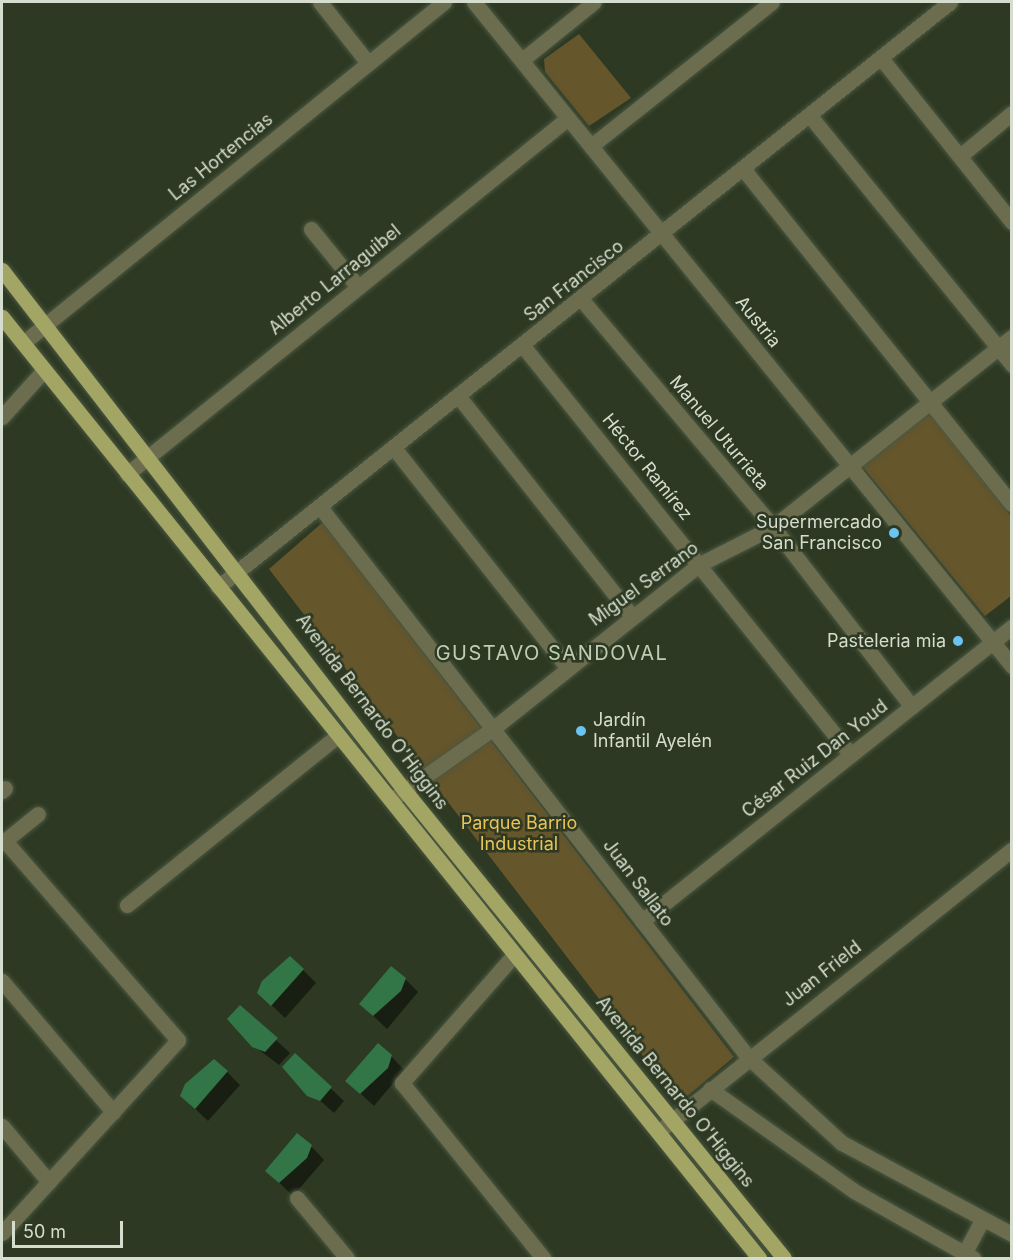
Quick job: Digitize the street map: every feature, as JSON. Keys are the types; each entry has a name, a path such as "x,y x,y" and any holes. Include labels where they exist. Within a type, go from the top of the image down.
{"main road":[{"name":"Avenida Bernardo O'Higgins","path":"2,270 239,570 405,791 784,1258"},
{"path":"2,317 388,801 759,1258"}],"street":[{"path":"320,2 368,63"},
{"name":"Las Hortencias","path":"22,343 444,2"},
{"name":"Austria","path":"474,2 1011,666"},
{"path":"522,60 594,2"},
{"path":"591,146 772,2"},
{"name":"San Francisco","path":"218,587 663,236 950,2"},
{"path":"881,58 1011,222"},
{"path":"960,156 1011,113"},
{"path":"810,116 1011,365"},
{"name":"Alberto Larraguibel","path":"127,474 568,118"},
{"path":"744,170 933,400 1011,504"},
{"path":"311,229 358,287"},
{"name":"Manuel Uturrieta","path":"582,300 773,527 912,707"},
{"name":"Miguel Serrano","path":"388,801 495,727 566,666 700,564 773,527 1011,337"},
{"name":"Héctor Ramírez","path":"523,346 851,755"},
{"path":"2,417 44,370"},
{"path":"459,397 631,615"},
{"path":"394,448 566,666"},
{"name":"Juan Sallato","path":"320,507 495,727 748,1057 842,1143 1011,1234"},
{"name":"César Ruiz Dan Youd","path":"642,921 1011,627"},
{"path":"127,905 337,736"},
{"path":"2,1233 178,1041 3,842 38,814"},
{"name":"Juan Frield","path":"658,1132 748,1057 1011,849"},
{"path":"513,956 402,1083 543,1258"},
{"path":"2,981 113,1112"},
{"path":"710,1089 854,1191 968,1256 982,1220"},
{"path":"2,1126 49,1182"},
{"path":"297,1198 347,1258"}],"green space":[{"path":"579,34 631,98 589,126 545,72 544,59"},
{"path":"925,405 1011,516 1011,596 985,616 857,460"},
{"name":"Parque Barrio Industrial","path":"323,522 734,1057 679,1103 269,569"}],"building":[{"path":"290,956 304,969 271,1006 257,993 262,981"},
{"path":"391,966 406,978 401,991 373,1016 359,1004"},
{"path":"240,1005 278,1038 265,1052 252,1047 227,1019"},
{"path":"378,1043 392,1055 388,1068 360,1094 345,1081"},
{"path":"295,1053 332,1087 320,1101 307,1096 282,1067"},
{"path":"214,1059 228,1071 195,1109 180,1096 185,1084"},
{"path":"297,1133 312,1145 307,1158 279,1183 265,1171"}],"place":[{"name":"Supermercado San Francisco","path":"894,533"},
{"name":"Pasteleria mia","path":"958,641"},
{"name":"Jardín Infantil Ayelén","path":"581,731"}],"district":[{"name":"GUSTAVO SANDOVAL","path":"552,653"}]}
